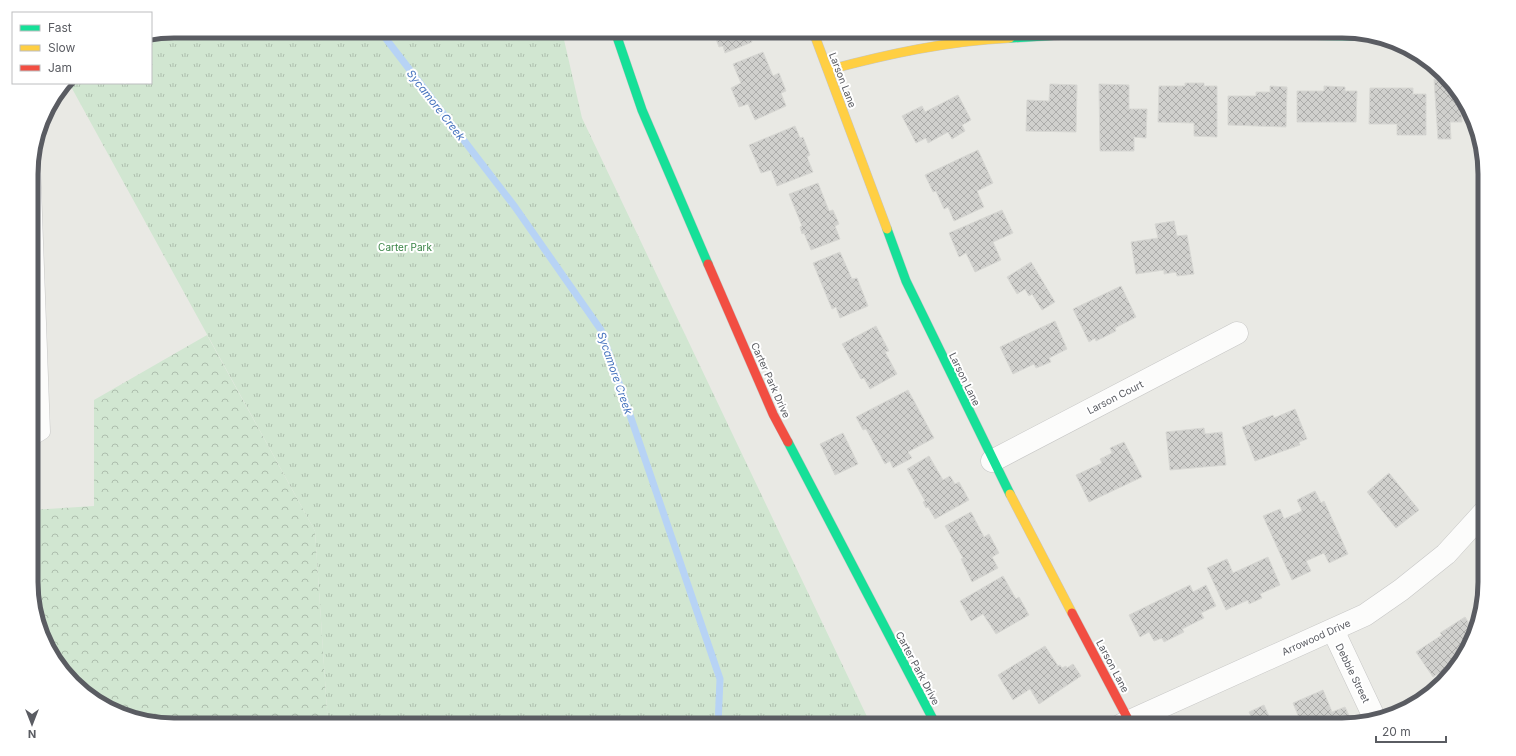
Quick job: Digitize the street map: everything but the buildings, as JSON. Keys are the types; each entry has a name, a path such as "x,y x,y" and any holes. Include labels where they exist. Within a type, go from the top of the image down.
{"street":[{"name":"Carter Park Drive","path":"616,38 642,110 773,414 932,718"},
{"name":"Larson Lane","path":"816,38 906,281 992,460 1122,718"},
{"path":"828,70 895,53 936,45 1005,38"},
{"name":"Larson Court","path":"992,460 1237,333"},
{"name":"Arrowood Drive","path":"1136,718 1365,615 1401,590 1446,554 1478,519"},
{"name":"Debbie Street","path":"1333,630 1373,714"}],"lane":[{"path":"38,296 43,432 38,435"}],"green space":[{"name":"Carter Park","path":"165,38 564,38 582,118 868,718 328,718 315,531 71,86 72,84 152,84 152,40"},
{"path":"207,335 315,531 328,718 165,718 147,715 130,711 98,695 78,678 66,665 48,634 39,600 38,510 94,506 94,400"}],"waterway":[{"name":"Sycamore Creek","path":"385,38 515,207 601,330 720,679 718,718"}],"traffic: fast":[{"path":"617,38 642,110 708,264"},
{"path":"887,229 906,281 1010,494"},
{"path":"788,442 932,718"}],"traffic: slow":[{"path":"816,38 887,229"},
{"path":"828,70 918,49 963,42 1010,38"},
{"path":"1010,494 1072,613"}],"traffic: jam":[{"path":"708,264 773,414 788,442"},
{"path":"1072,613 1127,718"}]}
